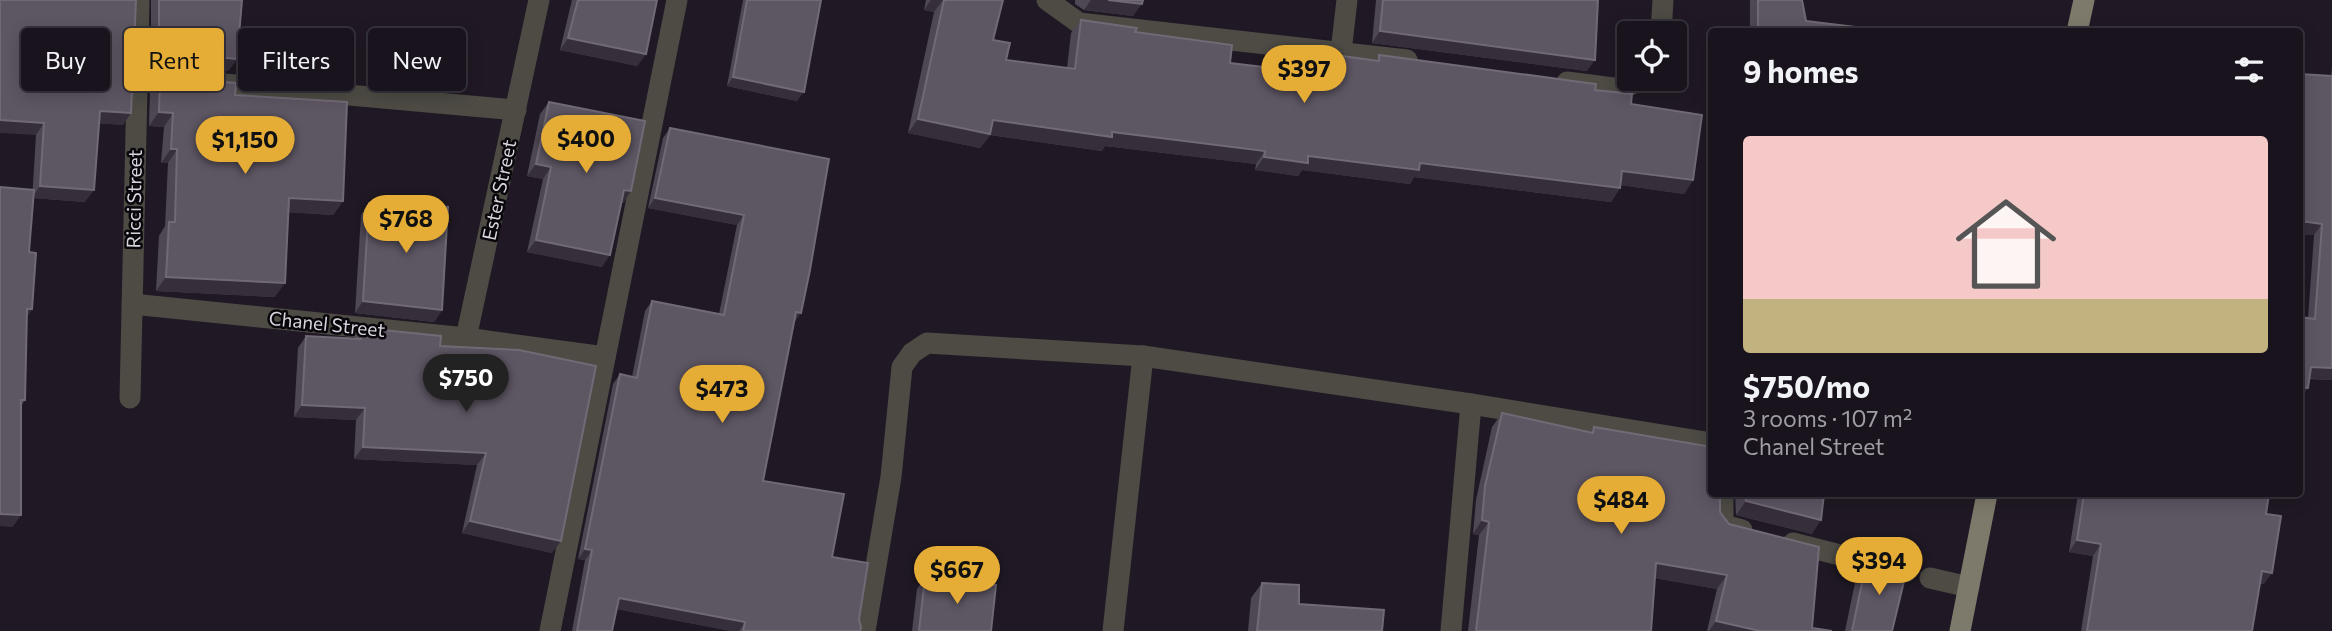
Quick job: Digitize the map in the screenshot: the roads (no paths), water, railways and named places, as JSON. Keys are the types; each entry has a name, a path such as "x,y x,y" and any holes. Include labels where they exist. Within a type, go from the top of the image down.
{"main road":[{"path":"2078,28 2084,0"},
{"path":"1960,631 1986,497"}],"street":[{"name":"Ricci Street","path":"138,28 139,0"},
{"name":"Ester Street","path":"466,338 539,0"},
{"path":"551,631 677,0"},
{"path":"1341,52 1347,0"},
{"path":"1662,21 1663,0"},
{"path":"1047,2 1079,23 1421,62"},
{"path":"1541,78 1617,88"},
{"path":"224,84 516,110"},
{"name":"Ricci Street","path":"130,398 136,91"},
{"name":"Chanel Street","path":"132,304 466,338 605,357"},
{"path":"865,631 891,477 902,367 912,353 926,344 1143,356 1471,404 1708,442"},
{"path":"1113,631 1143,356"},
{"path":"1451,631 1471,404"},
{"path":"1723,497 1723,525 1906,572"},
{"path":"1930,578 1969,587"}]}
